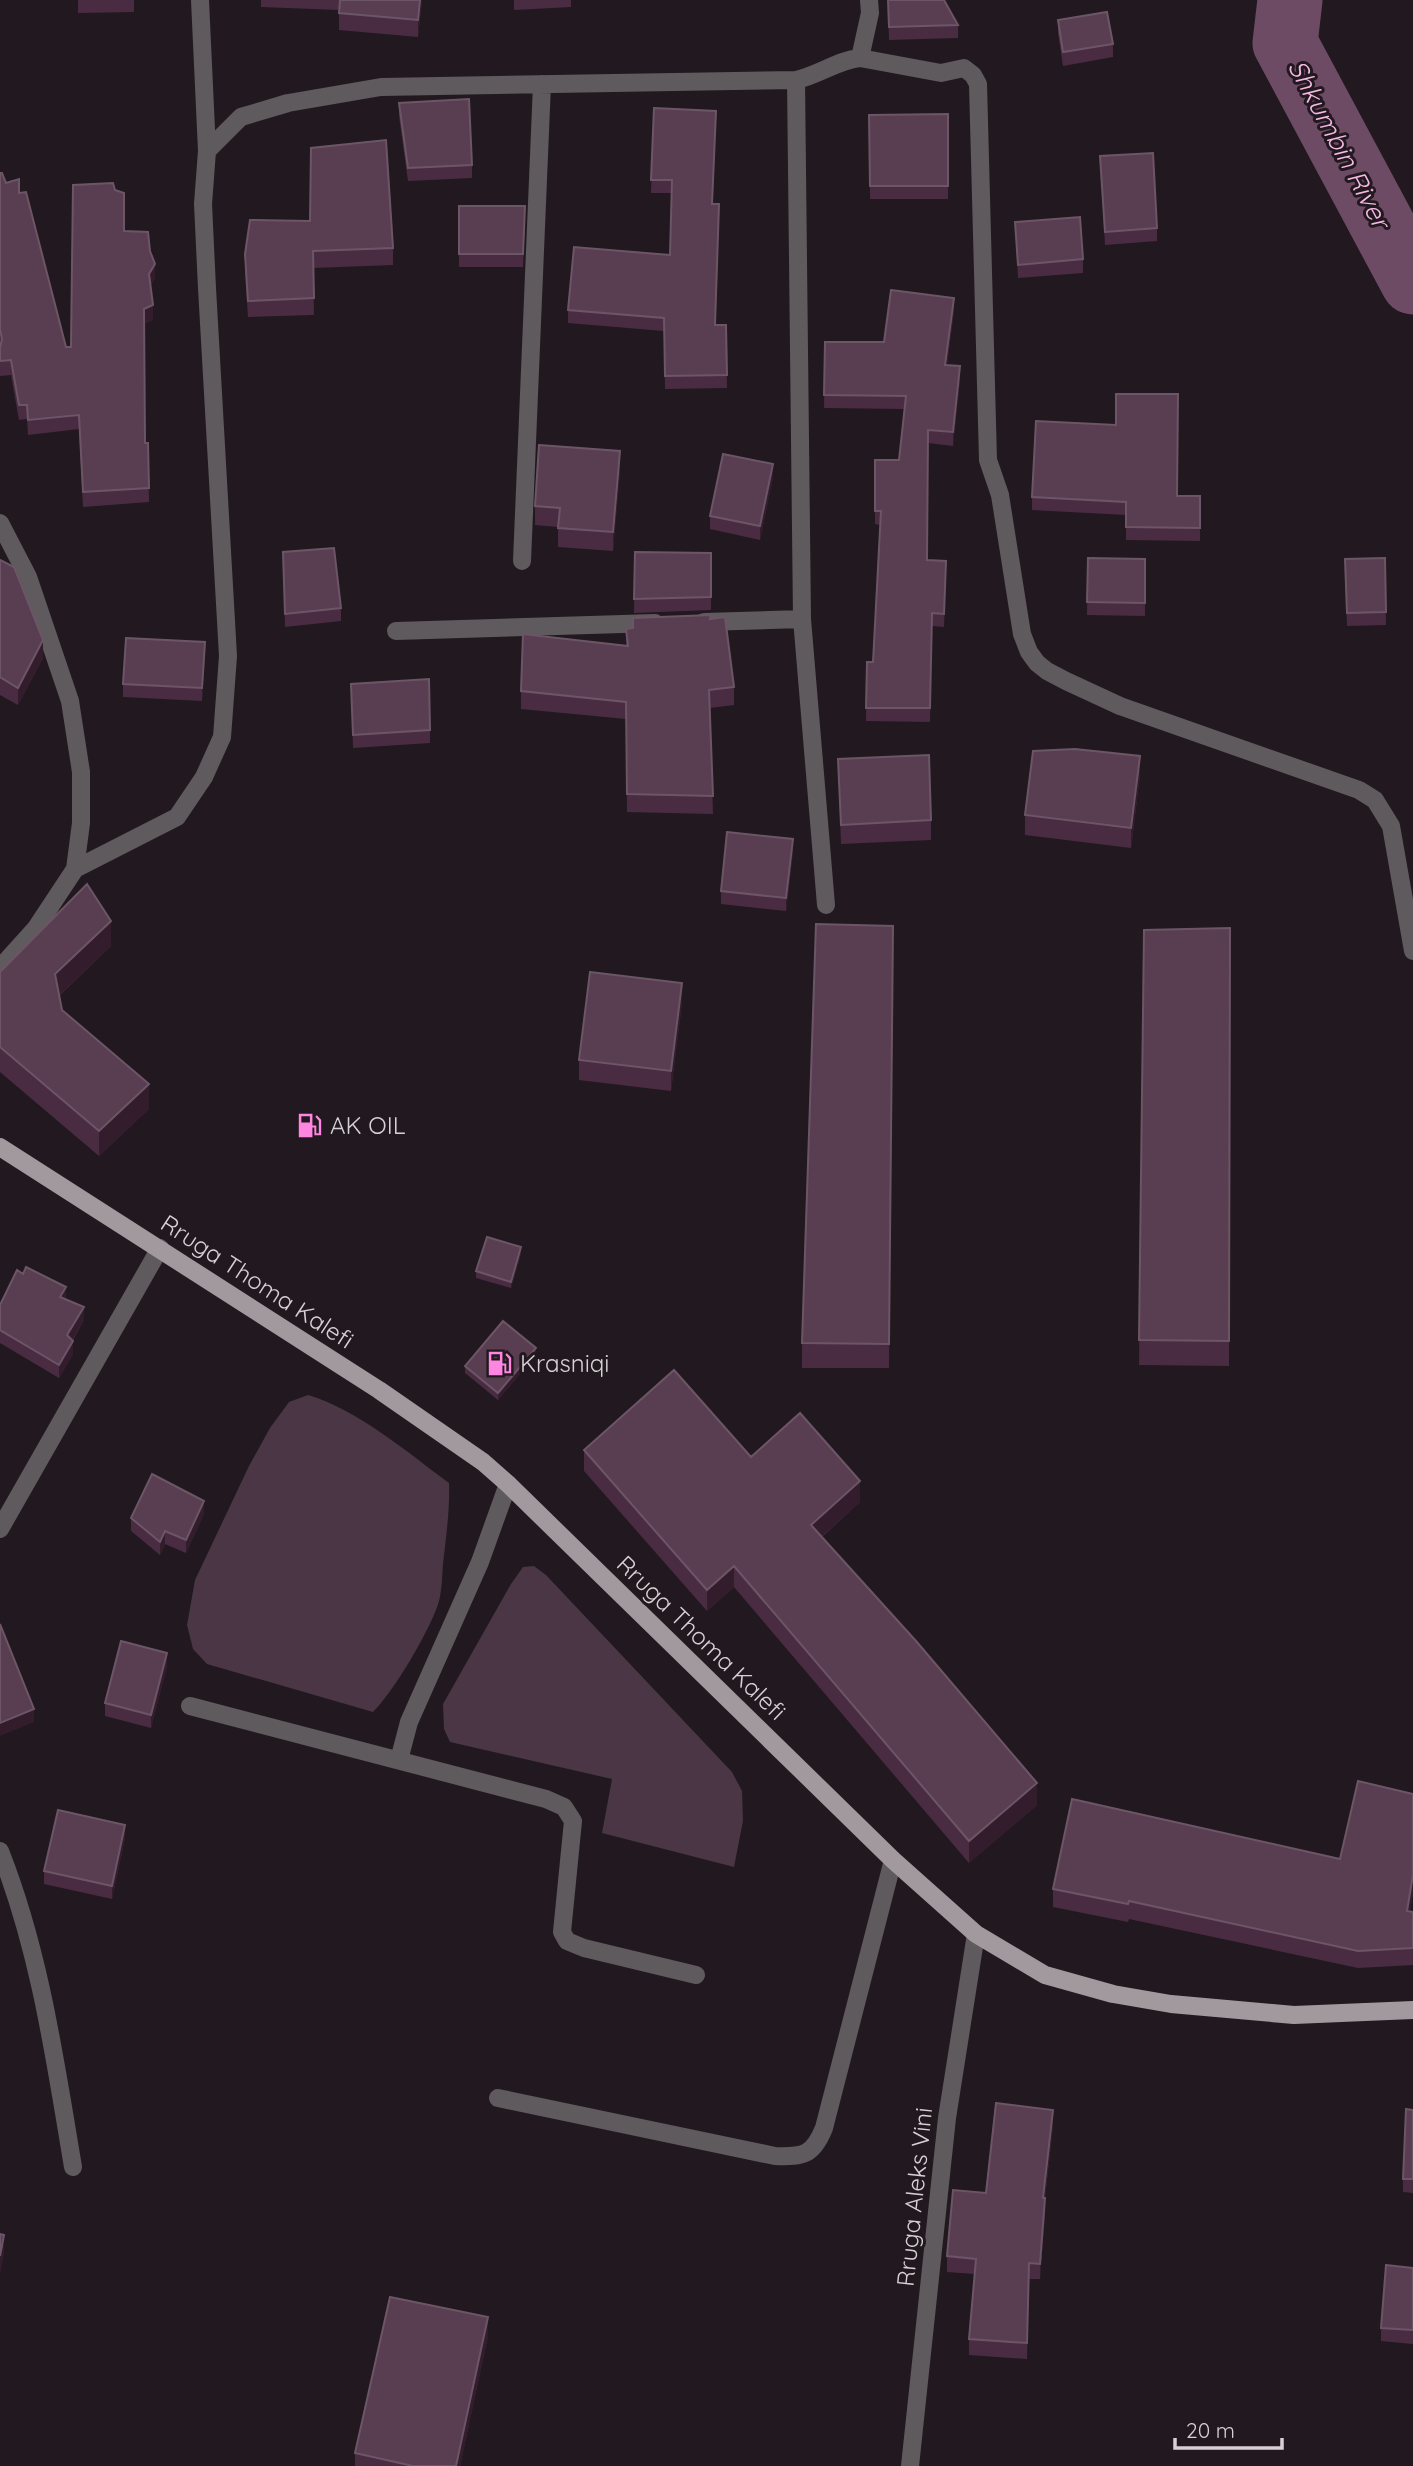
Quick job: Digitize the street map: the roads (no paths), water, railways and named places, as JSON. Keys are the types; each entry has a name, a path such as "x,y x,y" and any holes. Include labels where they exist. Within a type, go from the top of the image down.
{"main road":[{"name":"Rruga Thoma Kalefi","path":"0,1147 160,1248 483,1462 893,1860 976,1934 1045,1975 1113,1994 1171,2004 1294,2015 1413,2010"}],"street":[{"path":"75,869 177,817 204,777 222,737 228,656 204,228 207,151 200,0"},
{"path":"860,58 870,13 869,0"},
{"path":"207,151 241,117 325,96 381,87 796,80 814,76 850,59 860,58 941,73 964,68 974,75 978,84 988,460 1000,495 1022,634 1029,652 1047,671 1120,706 1294,766 1359,790 1375,800 1391,826 1413,951"},
{"path":"796,80 802,619 826,905"},
{"path":"522,561 542,84"},
{"path":"0,523 28,577 70,701 81,772 81,823 75,869 36,928 0,968"},
{"path":"396,631 802,619"},
{"path":"0,1529 160,1248"},
{"path":"399,1760 409,1722 480,1562 508,1484"},
{"path":"190,1706 545,1798 565,1807 572,1821 562,1932 567,1941 584,1948 696,1975"},
{"path":"0,1851 15,1889 47,2011 73,2167"},
{"path":"498,2098 775,2155 796,2157 807,2153 817,2145 824,2127 893,1860"},
{"name":"Rruga Aleks Vini","path":"910,2466 947,2118 976,1934"}],"waterway":[{"name":"Shkumbin River","path":"1290,0 1285,43 1413,282"}],"place":[{"name":"AK OIL","path":"310,1126"},
{"name":"Krasniqi","path":"500,1364"}]}
